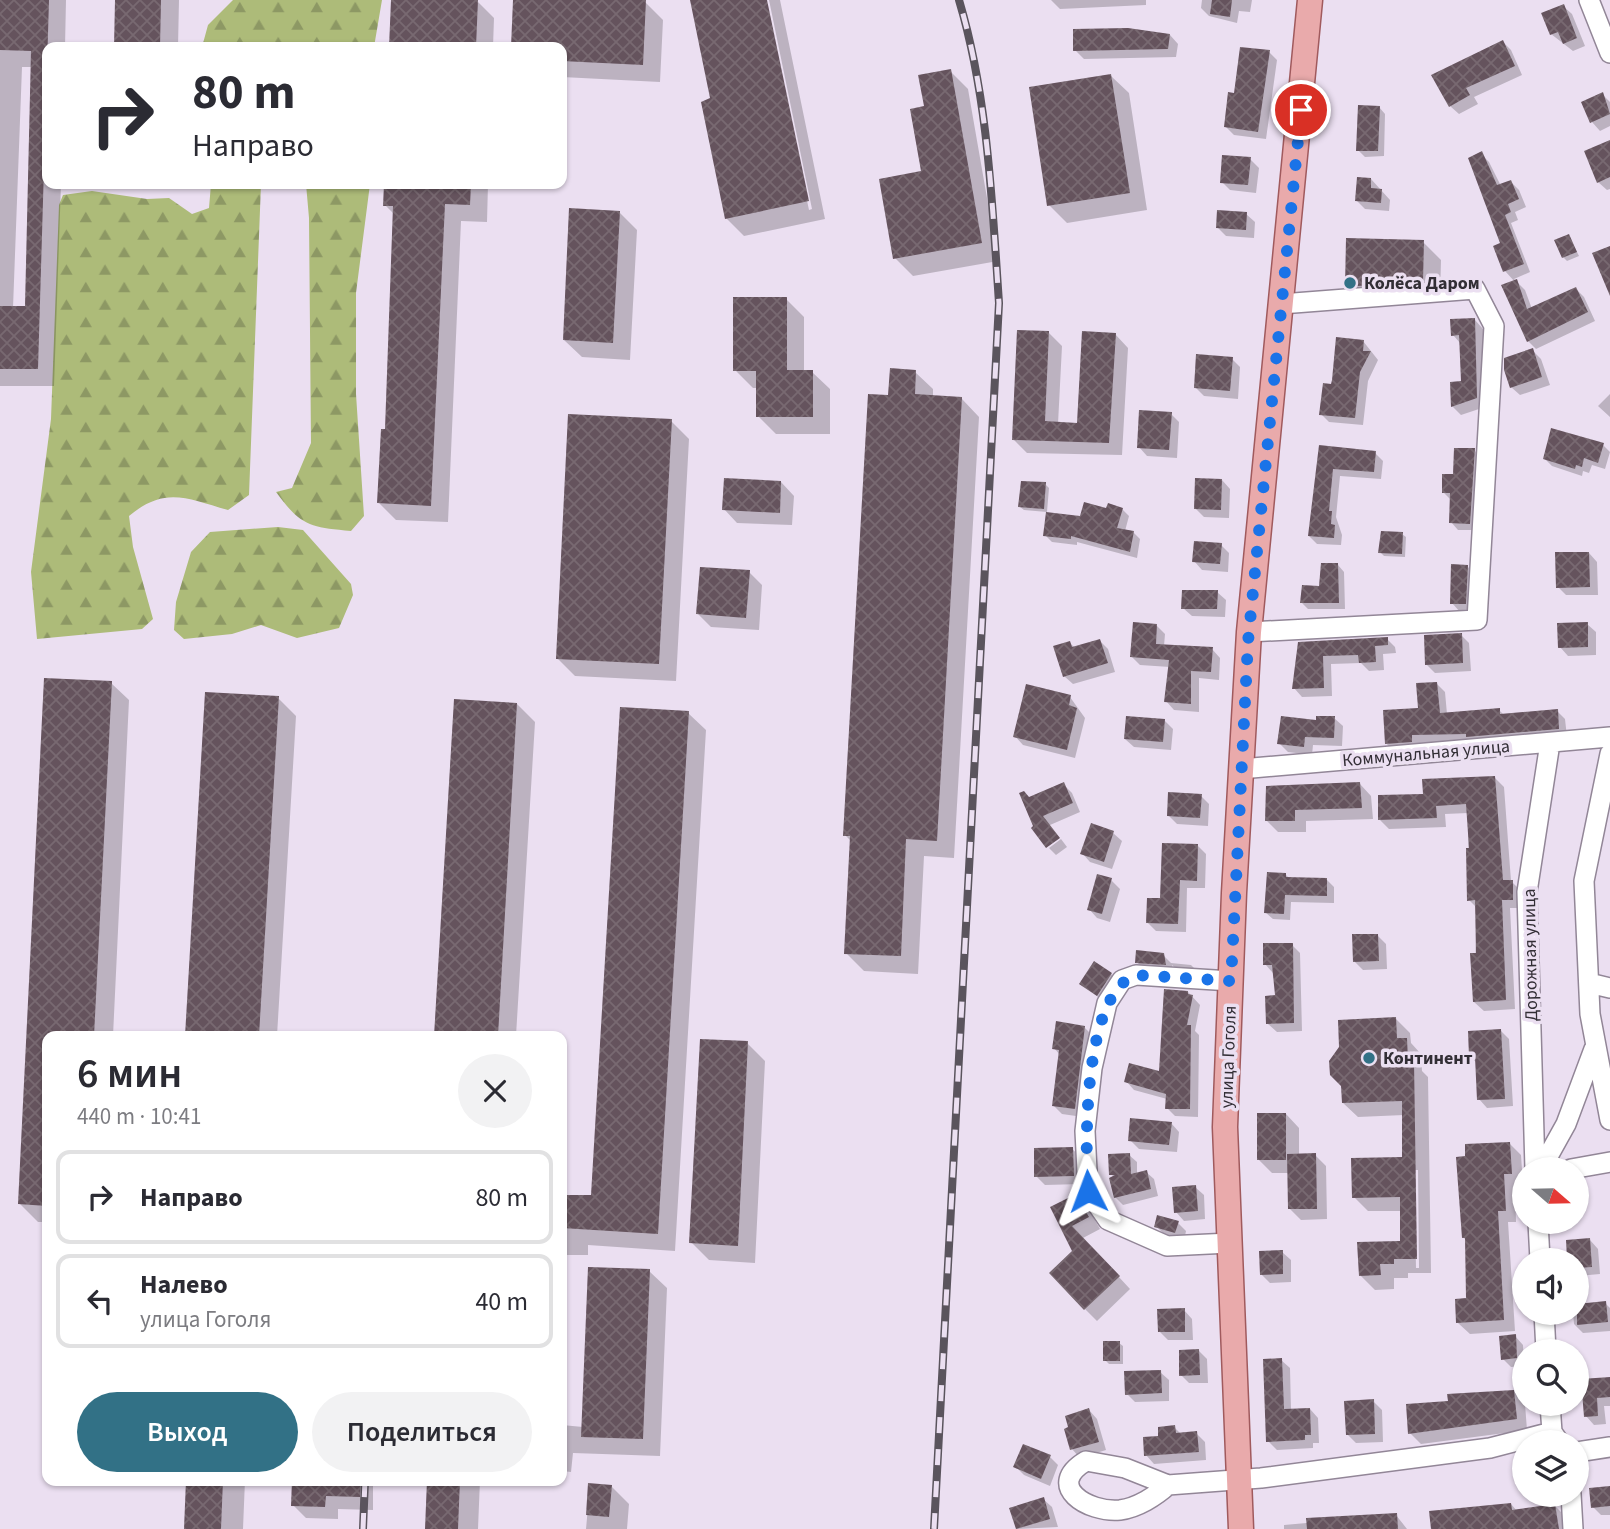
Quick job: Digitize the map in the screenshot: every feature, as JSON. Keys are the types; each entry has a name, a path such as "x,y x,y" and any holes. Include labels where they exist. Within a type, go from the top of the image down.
{"main road":[{"name":"улица Гоголя","path":"1241,1529 1225,1127 1231,981 1249,632 1310,0"}],"street":[{"path":"1588,0 1610,53"},
{"path":"1249,632 1477,620 1494,326 1475,289 1281,304"},
{"name":"Коммунальная улица","path":"1241,769 1610,737"},
{"name":"Дорожная улица","path":"1535,1157 1527,892 1550,743"},
{"path":"1610,754 1584,881 1594,1049 1610,1120"},
{"path":"1230,1243 1167,1246 1108,1220 1088,1191 1085,1131 1092,1068 1107,1003 1122,980 1136,975 1231,981"},
{"path":"1589,983 1610,988"},
{"path":"1548,1157 1566,1124 1594,1049"},
{"path":"1589,1166 1610,1162"},
{"path":"1168,1485 1239,1480 1512,1444"},
{"path":"1589,1450 1610,1447"},
{"path":"1572,1507 1573,1529"}],"green space":[{"path":"233,0 382,0 375,42 203,42 208,25"},
{"path":"211,189 261,189 249,495 228,510 188,499 165,498 142,507 129,516 133,547 153,619 142,629 37,639 31,572 51,419 59,205 63,195 92,191 147,199 169,198 192,214 209,208"},
{"path":"306,189 369,189 356,293 356,394 364,516 351,531 307,523 292,512 276,492 292,488 311,443"},
{"path":"278,527 303,530 351,584 353,595 339,628 297,638 261,625 232,634 184,639 174,630 176,602 191,552 210,532"}],"building":[{"path":"0,0 49,0 48,42 42,42 43,189 38,369 0,369 0,306 25,306 31,51 0,50"},
{"path":"115,0 161,0 160,42 114,42"},
{"path":"391,0 478,0 476,42 389,42"},
{"path":"513,0 646,0 643,65 567,61 567,42 511,42"},
{"path":"690,0 767,0 809,201 725,219 701,102 710,98"},
{"path":"1212,0 1232,0 1230,17 1210,14"},
{"path":"1564,4 1577,38 1563,44 1558,32 1550,35 1541,13"},
{"path":"1128,28 1170,34 1168,49 1073,51 1073,29"},
{"path":"1503,40 1515,66 1466,88 1470,95 1449,107 1431,75"},
{"path":"1240,47 1270,50 1258,132 1224,127 1228,92 1234,93"},
{"path":"951,69 982,243 893,259 879,179 921,171 910,109 924,106 918,75"},
{"path":"1111,74 1130,193 1047,206 1029,87"},
{"path":"1603,92 1610,114 1590,123 1581,102"},
{"path":"1358,105 1380,106 1378,151 1356,151"},
{"path":"1610,140 1610,177 1597,183 1584,151"},
{"path":"1482,151 1497,185 1511,180 1519,199 1508,204 1511,212 1505,215 1524,264 1503,272 1493,246 1500,243 1468,158"},
{"path":"1222,155 1251,157 1248,185 1220,183"},
{"path":"1357,177 1371,178 1371,188 1382,189 1381,203 1355,201"},
{"path":"384,189 471,189 470,205 445,204 431,506 377,503 381,429 385,429 393,206 383,206"},
{"path":"569,208 620,211 613,343 563,340"},
{"path":"1217,210 1247,212 1246,230 1216,228"},
{"path":"1569,234 1577,252 1562,258 1554,240"},
{"path":"1346,238 1424,240 1423,281 1345,287"},
{"path":"1610,246 1610,296 1592,253"},
{"path":"1517,279 1527,309 1576,287 1588,312 1527,342 1501,285"},
{"path":"733,297 787,297 787,370 813,370 813,417 756,417 756,371 733,371"},
{"path":"1475,318 1477,398 1451,407 1450,382 1461,381 1459,335 1451,336 1450,319"},
{"path":"1017,330 1049,331 1045,421 1077,423 1082,331 1116,333 1109,443 1012,440"},
{"path":"1336,337 1364,340 1363,351 1371,351 1360,372 1355,418 1319,415 1323,383 1331,384 1332,380"},
{"path":"1533,348 1542,377 1510,388 1504,370 1504,358"},
{"path":"1196,354 1233,357 1230,391 1194,388"},
{"path":"890,368 916,370 915,394 962,397 937,841 906,839 901,956 844,954 850,836 843,836 868,394 888,395"},
{"path":"1139,410 1172,412 1169,450 1137,448"},
{"path":"568,414 672,419 659,664 556,659"},
{"path":"1551,428 1604,443 1598,463 1584,458 1582,467 1576,465 1575,469 1543,459"},
{"path":"1319,445 1376,451 1374,472 1333,469 1329,511 1332,511 1331,524 1335,525 1334,538 1308,536"},
{"path":"1454,448 1475,448 1470,524 1449,523 1450,493 1442,493 1442,474 1453,474"},
{"path":"724,478 781,481 780,513 722,510"},
{"path":"1195,478 1222,479 1221,510 1194,509"},
{"path":"1021,481 1046,482 1044,509 1018,507"},
{"path":"1084,502 1106,508 1108,503 1123,508 1117,528 1134,531 1130,552 1071,536 1071,539 1043,536 1046,512 1080,516"},
{"path":"1381,531 1403,532 1402,554 1378,553"},
{"path":"1194,541 1222,543 1220,564 1192,562"},
{"path":"1555,552 1589,552 1590,587 1556,588"},
{"path":"1321,563 1338,563 1339,603 1300,603 1302,585 1319,586"},
{"path":"1451,564 1468,565 1466,604 1450,604"},
{"path":"700,567 750,570 746,618 696,614"},
{"path":"1182,590 1218,590 1217,609 1181,609"},
{"path":"1133,622 1157,624 1156,644 1213,647 1211,672 1191,671 1191,704 1164,702 1169,660 1130,657"},
{"path":"1588,622 1588,647 1558,648 1557,623"},
{"path":"1462,633 1463,663 1425,665 1424,635"},
{"path":"1388,637 1388,645 1375,646 1376,662 1359,663 1358,655 1323,656 1324,688 1292,689 1298,642"},
{"path":"1100,639 1108,663 1063,677 1053,646 1070,641 1072,647"},
{"path":"44,678 112,681 94,1031 42,1031 42,1206 18,1204"},
{"path":"1437,682 1440,713 1500,708 1500,714 1558,709 1559,729 1466,737 1466,734 1412,735 1412,742 1385,744 1383,710 1418,708 1416,683"},
{"path":"1026,684 1071,695 1069,705 1077,708 1067,750 1013,737"},
{"path":"205,692 279,696 259,1031 185,1031"},
{"path":"454,699 517,703 498,1031 434,1031"},
{"path":"620,707 689,711 658,1234 567,1228 567,1195 591,1195"},
{"path":"1126,716 1165,719 1163,742 1124,739"},
{"path":"1281,716 1316,720 1316,716 1335,716 1334,738 1305,737 1304,747 1277,744"},
{"path":"1495,776 1503,880 1513,880 1513,900 1502,900 1506,1000 1473,1002 1470,953 1476,953 1475,900 1467,901 1466,848 1469,848 1466,804 1436,806 1437,818 1378,820 1378,795 1423,794 1422,779"},
{"path":"1064,782 1073,803 1043,816 1060,838 1046,848 1031,828 1033,826 1019,793 1024,791 1029,797"},
{"path":"1360,782 1362,808 1295,810 1295,821 1265,821 1266,786"},
{"path":"1168,792 1202,794 1200,818 1167,816"},
{"path":"1091,823 1114,831 1104,862 1080,854"},
{"path":"1162,843 1198,844 1197,881 1180,880 1178,924 1146,923 1147,898 1160,898"},
{"path":"1267,872 1286,873 1286,877 1327,878 1327,896 1285,895 1284,914 1264,913"},
{"path":"1097,874 1112,878 1102,914 1087,910"},
{"path":"1352,934 1378,934 1379,961 1353,962"},
{"path":"1263,943 1293,943 1294,1023 1266,1024 1265,996 1275,995 1272,965 1263,965"},
{"path":"1136,950 1164,953 1166,965 1135,963"},
{"path":"1094,961 1112,973 1097,996 1079,984"},
{"path":"1164,989 1188,991 1188,994 1193,995 1187,1025 1191,1025 1190,1109 1165,1109 1166,1094 1124,1082 1129,1063 1159,1071"},
{"path":"1396,1017 1397,1038 1407,1038 1408,1061 1414,1061 1417,1259 1394,1259 1394,1264 1380,1264 1381,1275 1359,1276 1357,1242 1400,1241 1400,1197 1352,1198 1351,1158 1402,1157 1402,1101 1342,1103 1341,1086 1330,1075 1329,1061 1339,1047 1338,1020"},
{"path":"1056,1021 1085,1026 1075,1109 1052,1106 1059,1050 1052,1049"},
{"path":"1501,1029 1505,1099 1477,1100 1475,1057 1469,1057 1468,1031"},
{"path":"700,1039 748,1041 738,1246 689,1243"},
{"path":"1257,1113 1286,1113 1286,1160 1257,1160"},
{"path":"1130,1118 1172,1122 1169,1145 1128,1141"},
{"path":"1510,1142 1512,1174 1504,1174 1506,1211 1498,1211 1504,1320 1456,1323 1455,1299 1466,1298 1465,1238 1462,1238 1456,1157 1465,1156 1465,1144"},
{"path":"1073,1147 1074,1176 1034,1177 1034,1148"},
{"path":"1130,1153 1131,1174 1147,1170 1151,1189 1114,1198 1109,1178 1115,1175 1109,1175 1108,1154"},
{"path":"1316,1153 1317,1209 1288,1209 1287,1154"},
{"path":"1196,1185 1198,1211 1174,1213 1172,1187"},
{"path":"1076,1194 1089,1217 1072,1226 1120,1276 1084,1310 1049,1273 1072,1251 1050,1207"},
{"path":"1157,1215 1179,1221 1175,1233 1154,1227"},
{"path":"1590,1238 1592,1267 1589,1267 1589,1248 1566,1248 1566,1240"},
{"path":"1283,1250 1283,1274 1260,1275 1259,1251"},
{"path":"588,1267 650,1269 643,1439 581,1437"},
{"path":"1606,1301 1608,1322 1589,1324 1589,1303"},
{"path":"1185,1308 1185,1332 1158,1332 1157,1309"},
{"path":"1516,1334 1516,1339 1512,1339 1512,1359 1501,1360 1499,1336"},
{"path":"1103,1341 1120,1341 1120,1361 1103,1361"},
{"path":"1199,1349 1200,1375 1179,1376 1179,1350"},
{"path":"1282,1358 1284,1409 1310,1408 1311,1435 1305,1435 1305,1440 1266,1442 1263,1359"},
{"path":"1161,1370 1162,1393 1125,1395 1124,1371"},
{"path":"1610,1377 1610,1397 1597,1398 1598,1416 1584,1417 1589,1416 1589,1378"},
{"path":"1512,1390 1512,1416 1517,1416 1517,1419 1408,1434 1406,1404 1448,1401 1447,1394"},
{"path":"1374,1399 1375,1434 1346,1435 1344,1401"},
{"path":"1089,1408 1099,1442 1070,1450 1064,1429 1068,1427 1065,1416"},
{"path":"1175,1425 1176,1433 1197,1431 1199,1452 1144,1456 1143,1437 1158,1436 1158,1427"},
{"path":"1023,1444 1051,1455 1041,1479 1013,1467"},
{"path":"588,1483 612,1485 609,1517 586,1515"},
{"path":"186,1486 223,1486 221,1529 184,1529"},
{"path":"292,1486 361,1486 360,1497 326,1496 325,1507 291,1506"},
{"path":"427,1486 460,1486 458,1529 425,1529"},
{"path":"1610,1486 1610,1506 1591,1508 1589,1488"},
{"path":"1044,1497 1050,1519 1016,1529 1009,1508"},
{"path":"1511,1503 1512,1510 1555,1507 1559,1529 1431,1529 1429,1511"},
{"path":"1397,1513 1398,1529 1307,1529 1306,1518"}],"railway":[{"path":"934,1529 999,303 983,112 959,0"},
{"path":"363,1529 365,1486"}],"place":[{"name":"Колёса Даром","path":"1350,283"},
{"name":"Континент","path":"1369,1058"}],"route":[{"path":"1088,1191 1085,1131 1092,1068 1107,1003 1122,980 1136,975 1231,981 1248,642 1301,110"}]}
